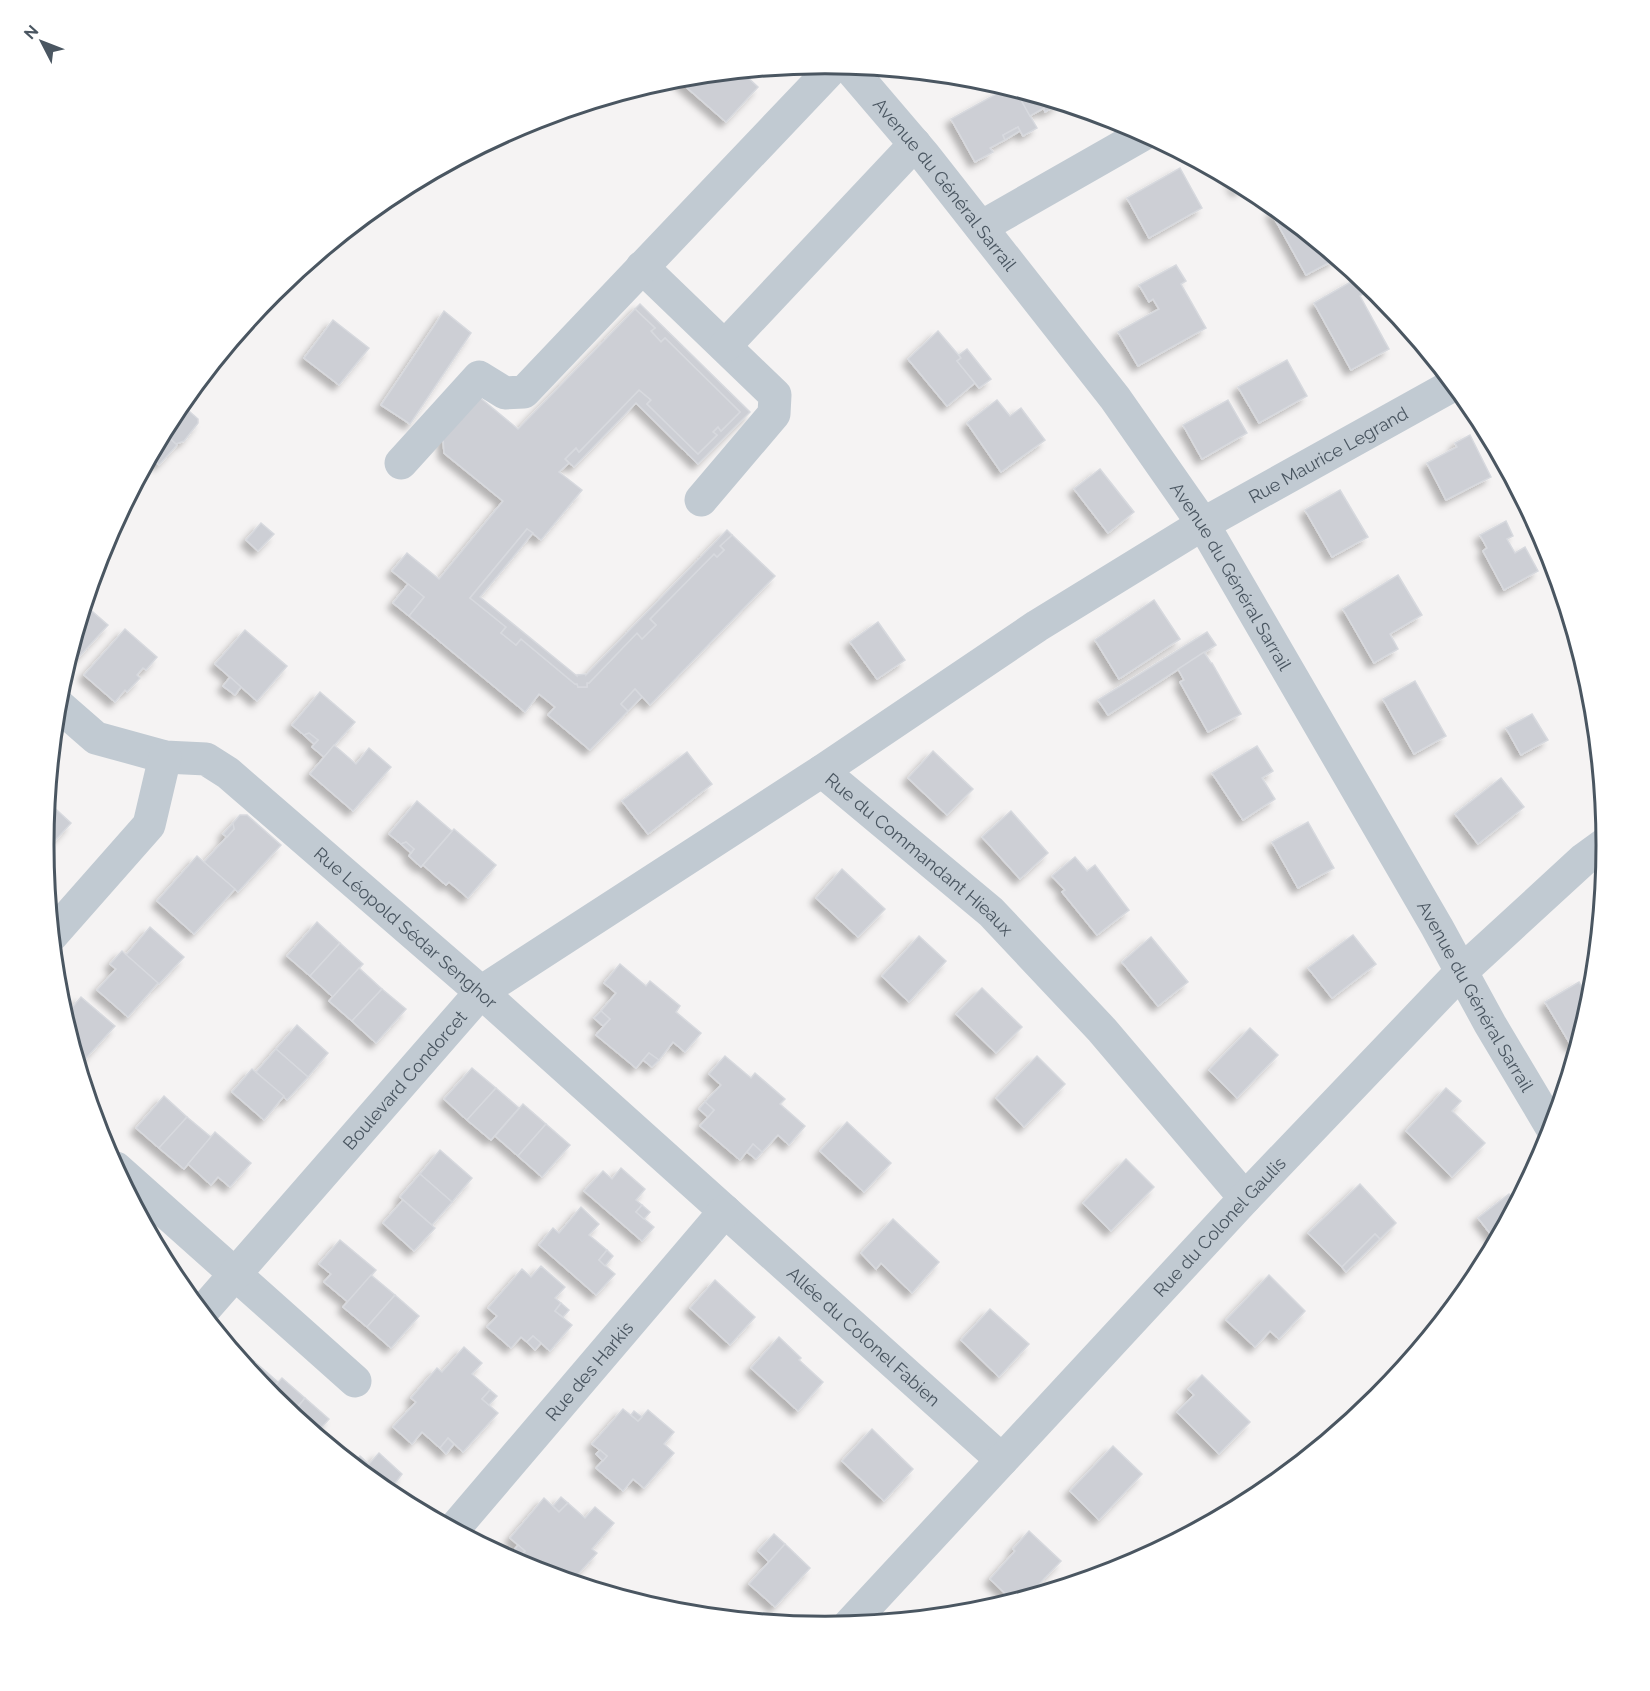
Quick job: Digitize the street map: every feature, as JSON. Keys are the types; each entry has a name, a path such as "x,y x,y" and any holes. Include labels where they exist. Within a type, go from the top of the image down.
{"street":[{"path":"401,463 479,377 504,393 524,392 826,74"},
{"name":"Avenue du Général Sarrail","path":"856,75 915,144 1115,398 1203,524 1546,1118"},
{"path":"981,227 1134,140"},
{"path":"725,346 915,144"},
{"path":"642,267 776,395 774,414 701,500"},
{"name":"Rue Maurice Legrand","path":"1203,524 1446,389"},
{"name":"Rue du Commandant Hieaux","path":"1203,524 1036,626 822,771 991,912 1102,1030 1245,1198"},
{"name":"Rue Léopold Sédar Senghor","path":"66,712 96,738 165,757 206,759 228,772 481,992 725,1210"},
{"path":"59,926 149,825 165,757"},
{"name":"Boulevard Condorcet","path":"207,1306 481,992 822,771"},
{"name":"Rue du Colonel Gaulis","path":"858,1615 1245,1198 1461,972 1596,850"},
{"path":"132,1182 355,1381"},
{"name":"Allée du Colonel Fabien","path":"725,1210 1002,1460"},
{"name":"Rue des Harkis","path":"459,1523 725,1210"}],"building":[{"path":"749,79 758,87 726,122 686,87"},
{"path":"996,94 1021,100 1037,128 1023,136 1018,127 1003,135 1005,140 990,148 993,152 975,162 951,119"},
{"path":"1021,100 1051,109 1045,112 1044,108 1030,116"},
{"path":"1018,127 1020,131 1005,140 1003,135"},
{"path":"1180,168 1202,208 1149,238 1127,198"},
{"path":"1276,221 1329,263 1306,275"},
{"path":"1176,265 1186,281 1181,284 1206,328 1138,366 1118,332 1159,309 1153,299 1149,302 1139,285"},
{"path":"1350,282 1363,294 1360,296 1389,349 1351,370 1314,303"},
{"path":"640,304 750,412 698,464 636,403 574,467 565,459 576,448 579,452 639,390 651,400 647,404 698,454 717,435 713,432 718,427 721,431 740,412 665,338 661,342 651,331 655,328 635,309"},
{"path":"635,309 655,328 651,331 661,342 665,338 740,412 721,431 718,427 713,432 717,435 698,454 647,404 651,400 639,390 579,452 576,448 565,459 569,463 559,472 582,490 541,540 527,529 470,598 506,627 501,633 516,645 521,639 578,687 587,687 587,683 637,633 642,639 656,625 650,619 714,554 717,557 724,550 720,546 732,535 775,576 650,705 635,689 621,704 628,711 590,750 548,715 555,707 539,694 525,712 409,616 424,597 392,571 407,553 439,579 503,501 444,453 443,438 478,396 518,429"},
{"path":"444,311 471,333 410,424 381,405"},
{"path":"333,320 369,348 339,385 304,358"},
{"path":"938,331 961,358 957,361 975,383 947,406 908,359"},
{"path":"967,349 991,379 979,388 957,361 961,358 959,355"},
{"path":"1287,360 1307,396 1259,423 1238,387"},
{"path":"997,400 1010,416 1021,408 1045,440 1001,472 967,423"},
{"path":"1228,400 1247,433 1202,459 1183,425"},
{"path":"189,411 198,419 198,423 184,441 176,444 170,439"},
{"path":"1470,435 1491,477 1446,500 1427,463 1457,447 1455,443"},
{"path":"170,439 177,445 159,465 156,462"},
{"path":"1100,469 1134,512 1108,533 1074,489"},
{"path":"1340,490 1368,537 1332,557 1305,510"},
{"path":"1506,521 1513,536 1507,539 1515,553 1525,547 1538,571 1504,590 1483,551 1487,548 1480,535"},
{"path":"261,523 274,534 258,551 246,540"},
{"path":"527,529 533,533 480,597 577,676 586,675 727,530 732,535 720,546 724,550 717,557 714,554 650,619 656,625 642,639 637,633 587,683 587,687 578,687 521,639 516,645 501,633 506,627 470,598"},
{"path":"1398,575 1422,615 1390,634 1398,649 1374,663 1343,609"},
{"path":"408,584 424,597 409,616 393,603"},
{"path":"1154,600 1180,639 1119,679 1095,640"},
{"path":"91,610 108,625 79,657 80,646"},
{"path":"878,622 905,660 877,679 850,642"},
{"path":"125,629 157,657 146,670 143,668 137,675 140,678 115,702 84,675"},
{"path":"245,630 287,666 257,701 215,664"},
{"path":"1207,632 1216,645 1108,715 1098,700"},
{"path":"1204,652 1241,714 1208,732 1180,682 1184,680 1178,669"},
{"path":"230,677 241,687 235,695 223,686"},
{"path":"1415,681 1446,736 1414,754 1383,699"},
{"path":"635,689 642,697 628,711 621,704"},
{"path":"320,692 355,722 324,757 312,747 318,740 309,733 304,735 292,725"},
{"path":"1532,714 1548,740 1521,755 1506,728"},
{"path":"309,733 318,740 314,744 304,735"},
{"path":"334,745 356,764 369,748 391,767 353,811 310,774"},
{"path":"1257,746 1273,771 1262,778 1275,799 1243,820 1212,773"},
{"path":"933,751 973,789 947,815 908,778"},
{"path":"687,752 712,784 648,834 622,801"},
{"path":"1501,778 1524,807 1478,844 1455,814"},
{"path":"417,801 452,831 421,867 409,856 414,849 406,842 401,844 389,834"},
{"path":"55,809 71,823 54,842"},
{"path":"1011,811 1048,853 1020,879 982,837"},
{"path":"240,815 247,815 281,845 238,892 204,862 234,829 233,823"},
{"path":"1308,822 1334,868 1298,888 1272,842"},
{"path":"233,823 234,829 227,837 223,834"},
{"path":"454,829 496,865 468,898 449,882 446,885 423,865"},
{"path":"406,842 414,849 411,853 401,844"},
{"path":"197,856 235,889 194,934 157,901"},
{"path":"1075,857 1087,871 1095,865 1129,910 1097,935 1062,892 1065,890 1052,876"},
{"path":"842,869 885,909 858,937 816,898"},
{"path":"317,922 340,943 310,976 287,956"},
{"path":"150,927 184,957 159,984 126,955"},
{"path":"1353,935 1376,964 1332,998 1308,968"},
{"path":"919,936 946,961 909,1002 882,976"},
{"path":"1151,937 1188,982 1158,1006 1122,962"},
{"path":"340,943 363,964 333,997 310,976"},
{"path":"122,951 158,983 128,1017 97,990 116,969 110,964"},
{"path":"620,964 646,986 650,981 680,1006 676,1012 701,1033 685,1052 673,1042 659,1060 649,1053 636,1068 596,1035 610,1019 601,1011 616,993 604,983"},
{"path":"359,968 382,989 352,1021 329,1001"},
{"path":"1579,982 1582,987 1570,1044 1545,1002"},
{"path":"982,988 1022,1027 996,1053 956,1014"},
{"path":"382,989 406,1009 376,1043 352,1021"},
{"path":"81,997 115,1026 85,1060 80,1045 72,1008"},
{"path":"601,1011 610,1019 603,1026 594,1018"},
{"path":"297,1025 328,1053 308,1077 276,1049"},
{"path":"1250,1028 1278,1055 1237,1098 1209,1070"},
{"path":"276,1049 308,1077 287,1100 256,1072"},
{"path":"649,1053 659,1060 652,1067 643,1060"},
{"path":"725,1056 751,1078 755,1073 785,1099 780,1104 805,1126 789,1145 778,1135 762,1152 753,1144 740,1160 700,1126 714,1110 705,1102 721,1085 709,1074"},
{"path":"1037,1056 1065,1084 1024,1127 996,1098"},
{"path":"472,1068 496,1088 467,1120 444,1099"},
{"path":"252,1069 284,1096 264,1120 232,1092"},
{"path":"496,1088 519,1108 491,1140 467,1120"},
{"path":"1446,1088 1461,1101 1452,1111 1485,1143 1452,1177 1406,1131"},
{"path":"164,1096 187,1117 159,1148 136,1128"},
{"path":"705,1102 714,1110 708,1117 699,1109"},
{"path":"523,1104 546,1124 518,1156 495,1136"},
{"path":"187,1117 211,1137 184,1169 159,1148"},
{"path":"847,1122 891,1163 864,1192 820,1151"},
{"path":"546,1124 570,1145 542,1177 518,1156"},
{"path":"215,1132 251,1163 230,1187 218,1177 211,1185 188,1164"},
{"path":"753,1144 762,1152 756,1159 747,1152"},
{"path":"440,1150 472,1178 452,1202 420,1174"},
{"path":"1126,1159 1154,1187 1111,1231 1083,1203"},
{"path":"621,1168 645,1189 636,1200 642,1205 636,1212 654,1227 642,1241 584,1191 603,1171 612,1179"},
{"path":"420,1174 452,1202 432,1225 400,1197"},
{"path":"1360,1184 1396,1223 1380,1239 1375,1234 1342,1267 1308,1233"},
{"path":"1509,1194 1511,1197 1491,1234 1478,1218"},
{"path":"403,1200 435,1228 414,1251 383,1223"},
{"path":"642,1205 650,1212 644,1219 636,1212"},
{"path":"581,1207 599,1224 589,1235 607,1250 599,1260 615,1274 596,1295 539,1245 553,1228 559,1233"},
{"path":"893,1219 939,1262 912,1293 881,1263 876,1269 861,1253"},
{"path":"1375,1234 1380,1239 1346,1272 1342,1267"},
{"path":"340,1240 376,1270 348,1302 324,1282 331,1274 319,1264"},
{"path":"607,1250 613,1256 605,1266 599,1260"},
{"path":"541,1266 565,1287 555,1298 561,1303 555,1311 572,1325 550,1351 533,1336 527,1342 521,1337 511,1348 487,1327 497,1316 488,1308 522,1269 531,1277"},
{"path":"371,1275 395,1295 367,1327 343,1307"},
{"path":"1269,1275 1305,1311 1279,1339 1270,1331 1255,1347 1226,1320"},
{"path":"715,1280 755,1317 730,1345 690,1308"},
{"path":"395,1295 419,1316 391,1348 367,1327"},
{"path":"561,1303 569,1310 563,1317 555,1311"},
{"path":"990,1309 1029,1344 999,1377 961,1340"},
{"path":"533,1336 541,1343 535,1350 527,1342"},
{"path":"779,1337 823,1382 798,1411 751,1368"},
{"path":"464,1347 482,1363 472,1374 490,1390 482,1399 498,1413 463,1452 448,1438 440,1448 422,1432 412,1444 393,1427 416,1402 411,1398 437,1368 442,1372"},
{"path":"255,1362 278,1382 275,1386"},
{"path":"1202,1375 1250,1422 1219,1454 1177,1412 1194,1395 1188,1389"},
{"path":"282,1378 305,1398 298,1407 275,1386"},
{"path":"490,1390 497,1396 489,1405 482,1399"},
{"path":"305,1398 329,1419 321,1428 298,1407"},
{"path":"623,1409 638,1421 648,1410 674,1432 664,1444 674,1453 644,1488 633,1479 623,1491 596,1468 607,1456 592,1444"},
{"path":"634,1411 642,1417 638,1421 631,1415"},
{"path":"872,1429 913,1469 884,1501 842,1461"},
{"path":"448,1438 454,1444 446,1454 440,1448"},
{"path":"1113,1446 1142,1474 1099,1520 1070,1491"},
{"path":"600,1450 607,1456 603,1461 596,1454"},
{"path":"379,1453 402,1474 394,1485 358,1458 360,1456 369,1464"},
{"path":"561,1497 568,1503 559,1512 553,1506"},
{"path":"544,1498 559,1512 568,1503 585,1518 595,1507 614,1523 592,1549 597,1553 577,1576 522,1554 525,1551 510,1538"},
{"path":"1029,1531 1061,1561 1037,1587 1006,1595 990,1579 1015,1551 1013,1549"},
{"path":"774,1534 785,1544 769,1562 758,1551"},
{"path":"785,1544 810,1568 775,1607 749,1584"},
{"path":"518,1545 525,1551 522,1554 514,1551"}]}
